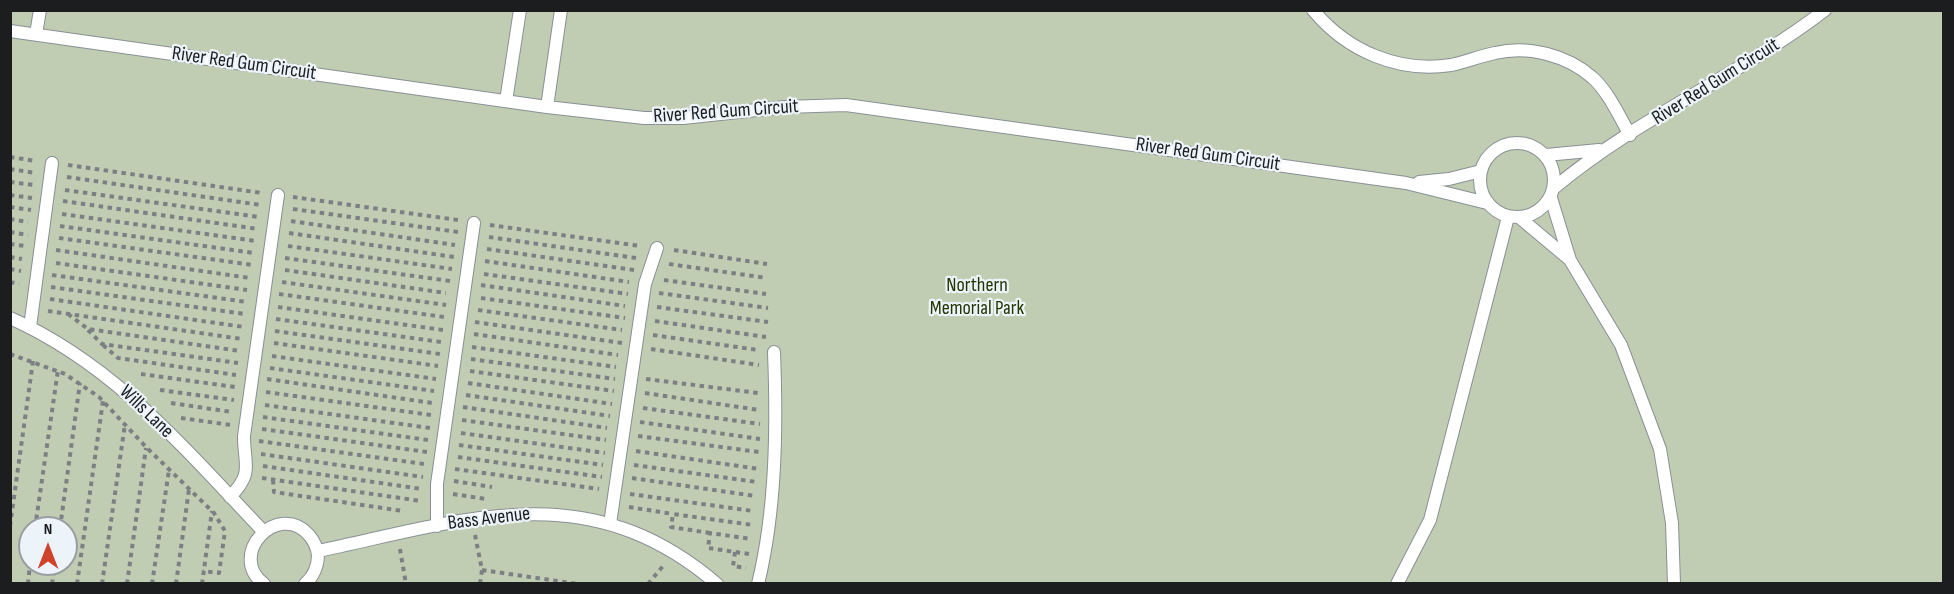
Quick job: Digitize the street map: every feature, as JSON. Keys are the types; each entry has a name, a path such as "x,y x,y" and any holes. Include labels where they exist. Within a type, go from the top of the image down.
{"lane":[{"path":"36,34 40,10"},
{"path":"506,101 520,10"},
{"path":"547,107 561,10"},
{"path":"1313,10 1332,30 1358,49 1399,64 1452,64 1509,50 1545,53 1563,59 1594,79 1630,135"},
{"name":"River Red Gum Circuit","path":"1552,193 1604,149 1794,34 1825,10"},
{"name":"River Red Gum Circuit","path":"10,31 547,107 644,118 683,118 785,107 846,105 1406,183 1487,203"},
{"path":"1552,193 1533,215 1514,217 1496,212 1487,203 1479,182 1485,160 1503,145 1526,144 1546,155 1555,176 1552,193 1570,260 1621,345 1660,449 1672,523 1674,584"},
{"name":"River Red Gum Circuit","path":"1546,155 1604,149"},
{"name":"River Red Gum Circuit","path":"1406,183 1449,179 1481,171"},
{"path":"1514,217 1570,260"},
{"path":"1397,584 1430,520 1514,217"},
{"path":"30,327 42,236"},
{"path":"230,497 246,464 260,317"},
{"name":"Wills Lane","path":"10,318 30,327 110,378 263,531"},
{"path":"758,584 765,556 772,484 774,352"},
{"path":"437,526 455,363"},
{"path":"610,524 632,373"},
{"name":"Bass Avenue","path":"318,551 503,514 548,513 610,524 670,549 717,584"},
{"path":"260,583 250,561 251,550 263,531 284,523 296,525 314,540 318,551 315,572 305,584"}],"path":[{"path":"10,157 42,236 68,314 88,329 118,358 260,317 455,363 632,373 768,322"},
{"path":"10,169 42,236 260,317 455,363 632,373 773,454"},
{"path":"10,182 42,236 260,317 455,363 632,373 773,441"},
{"path":"10,195 42,236 260,317 455,363 632,373 774,426"},
{"path":"10,207 42,236 260,317 455,363 632,373 774,352"},
{"path":"10,219 42,236 260,317 455,363 632,373 774,367"},
{"path":"10,232 42,236 260,317 455,363 632,373 772,484"},
{"path":"10,257 42,236"},
{"path":"10,269 42,236"},
{"path":"10,282 42,236"},
{"path":"42,236 260,317 455,363 632,373 771,498"},
{"path":"42,236 260,317 455,363 632,373 767,264"},
{"path":"42,236 260,317 455,363 632,373 769,513"},
{"path":"42,236 260,317 455,363 632,373 766,294"},
{"path":"42,236 260,317 455,363 632,373"},
{"path":"10,244 42,236 260,317 455,363 632,373 767,278"},
{"path":"141,374 260,317 455,363 632,373 768,308"},
{"path":"68,314 260,317 455,363 632,373 774,396"},
{"path":"260,317 455,363 632,373"},
{"path":"260,317 455,363 632,373"},
{"path":"260,317 455,363 632,373"},
{"path":"171,404 260,317"},
{"path":"181,418 260,317"},
{"path":"88,329 260,317 455,363 632,373 774,412"},
{"path":"102,344 260,317 455,363 632,373 771,338"},
{"path":"160,390 260,317 455,363 632,373 772,470"},
{"path":"10,354 58,370 81,383 103,400 146,447 213,512 223,524 225,531 219,573 203,571"},
{"path":"10,526 33,361"},
{"path":"246,464 455,363"},
{"path":"246,464 455,363"},
{"path":"273,480 455,363"},
{"path":"455,363 492,487"},
{"path":"455,363 486,498"},
{"path":"37,516 58,370"},
{"path":"632,373 673,514 671,527 766,541"},
{"path":"62,516 81,383"},
{"path":"77,584 103,400"},
{"path":"102,584 125,423"},
{"path":"127,584 146,447"},
{"path":"246,464 273,480"},
{"path":"152,584 169,470"},
{"path":"273,480 274,492 403,512"},
{"path":"176,584 190,489"},
{"path":"201,584 213,512"},
{"path":"673,514 768,527"},
{"path":"472,520 482,570 480,584"},
{"path":"398,534 406,584"},
{"path":"710,534 708,548 765,556"},
{"path":"482,570 578,584"}],"green space":[{"name":"Northern Memorial Park","path":"10,11 1943,11 1943,583 11,583"}]}
